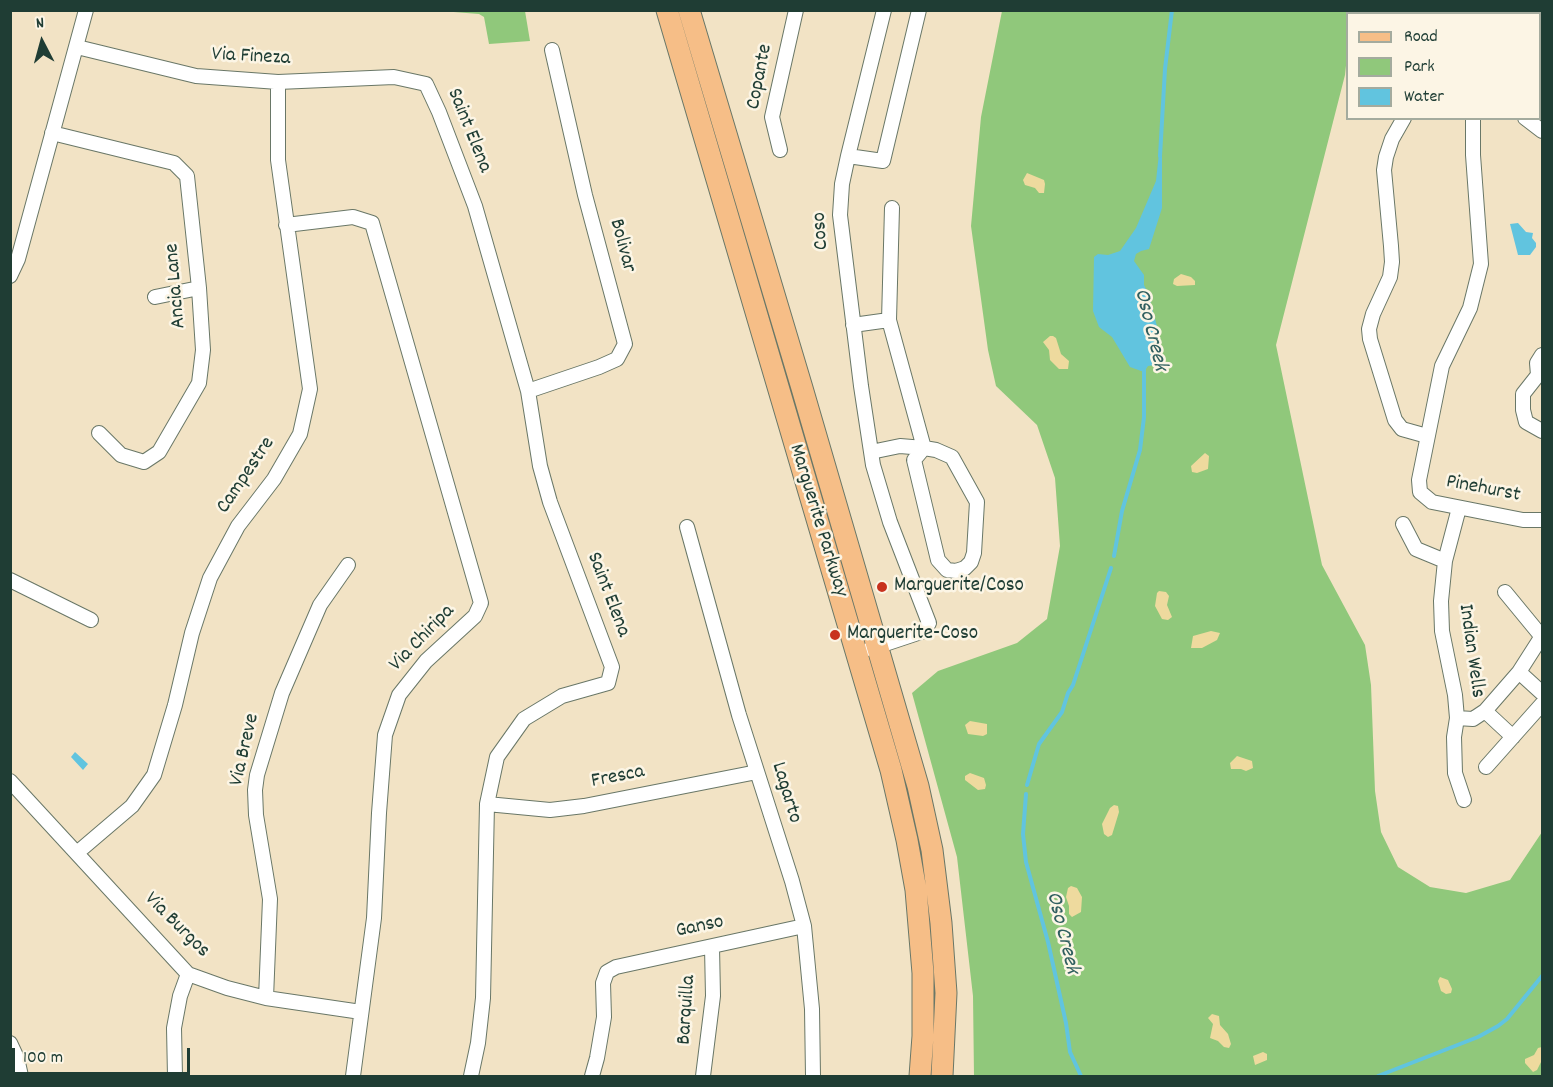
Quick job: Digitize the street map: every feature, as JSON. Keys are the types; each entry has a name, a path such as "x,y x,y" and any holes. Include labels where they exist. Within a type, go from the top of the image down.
{"main road":[{"name":"Marguerite Parkway","path":"667,10 891,770 907,840 915,890 923,974 923,1036 920,1077"},
{"name":"Marguerite Parkway","path":"689,10 918,786 932,850 941,923 946,993 942,1077"}],"street":[{"path":"10,276 18,259 86,10"},
{"name":"Copante","path":"780,150 772,117 796,10"},
{"name":"Coso","path":"856,653 924,631 929,623 890,522 873,465 840,215 842,184 848,156 884,10"},
{"path":"848,156 883,161 919,10"},
{"name":"Via Fineza","path":"77,47 196,76 278,82 394,77 426,84"},
{"name":"Bolivar","path":"528,391 617,359 625,344 585,195 552,50"},
{"name":"Campestre","path":"78,852 132,806 154,775 175,705 192,633 210,578 238,526 273,479 300,434 310,389 278,160 278,82"},
{"name":"Saint Elena","path":"426,84 475,206 528,391 540,466 549,502 612,667 608,682 562,696 524,719 497,757 487,804 483,998 478,1043 471,1077"},
{"path":"1403,120 1392,138 1384,170 1392,254 1390,277 1373,314 1369,329 1395,420 1402,429 1427,436 1442,366 1470,308 1481,264 1473,156 1473,120"},
{"path":"1528,120 1542,131"},
{"name":"Ancia Lane","path":"52,133 174,163 187,176 203,350 199,383 159,452 144,462 121,455 99,433"},
{"path":"892,208 889,321 924,448"},
{"name":"Via Chiripa","path":"286,225 353,217 372,223 482,603 475,616 426,661 399,695 385,735 374,918 353,1077"},
{"path":"155,297 199,288"},
{"path":"853,325 889,321"},
{"path":"1542,355 1537,363 1540,375 1523,394 1526,422 1542,430"},
{"name":"Pinehurst","path":"1427,436 1419,480 1420,492 1432,502 1523,520 1542,520"},
{"path":"871,452 900,446 924,448 945,452 952,456 977,502 974,553 971,562 956,572 947,570 938,560 914,460 924,448"},
{"name":"Indian Wells","path":"1459,508 1445,561 1441,601 1442,631 1455,694 1457,718 1454,737 1455,773 1464,800"},
{"path":"1403,524 1416,549 1445,561"},
{"name":"Lagarto","path":"687,527 739,715 792,881 804,927 812,1009 813,1077"},
{"name":"Via Breve","path":"266,998 270,898 256,816 257,776 286,684 320,605 348,565"},
{"path":"10,580 91,620"},
{"path":"1457,718 1473,719 1485,711 1519,672 1542,637 1505,592"},
{"path":"1519,672 1542,693"},
{"path":"1486,767 1542,704"},
{"path":"1485,711 1513,737"},
{"name":"Fresca","path":"487,804 550,810 584,806 757,772"},
{"name":"Via Burgos","path":"10,781 78,852 188,974 227,988 266,998 361,1012"},
{"name":"Ganso","path":"592,1077 604,1017 603,983 607,972 616,967 804,927"},
{"name":"Barquilla","path":"703,1077 713,996 712,947"},
{"path":"175,1077 174,1028 180,996 188,974"},
{"path":"10,1043 17,1058 21,1077"}],"green space":[{"path":"441,11 525,11 530,41 489,44 484,17 479,14"},
{"path":"1002,11 1354,11 1346,12 1345,75 1276,345 1322,565 1365,645 1371,685 1375,791 1381,832 1398,867 1430,887 1466,893 1510,880 1542,832 1542,1076 974,1076 973,996 957,857 912,693 938,671 1017,643 1047,619 1060,546 1055,478 1037,425 996,386 988,350 971,226 981,117"}],"sand":[{"path":"1027,173 1044,180 1044,193 1039,193 1035,188 1025,185 1023,180"},
{"path":"1181,274 1191,277 1195,285 1177,286 1173,284 1174,279"},
{"path":"1050,336 1056,338 1061,354 1069,361 1068,369 1059,369 1050,360 1049,350 1043,342"},
{"path":"1205,453 1209,456 1208,469 1197,473 1192,472 1191,466"},
{"path":"1159,591 1166,592 1169,596 1167,605 1172,617 1168,620 1162,619 1155,606"},
{"path":"1211,631 1220,633 1217,640 1202,648 1191,648 1193,636"},
{"path":"970,721 987,724 987,734 983,736 968,734 965,725"},
{"path":"1237,756 1252,761 1253,768 1246,771 1231,769 1230,763"},
{"path":"970,773 984,778 985,789 978,790 965,780 965,776"},
{"path":"1114,805 1118,806 1119,812 1112,835 1108,837 1104,834 1102,824"},
{"path":"1071,886 1077,888 1082,897 1081,912 1072,917 1069,914 1066,897 1068,888"},
{"path":"1440,977 1448,980 1452,989 1451,993 1446,994 1441,991 1438,981"},
{"path":"1212,1014 1219,1016 1220,1025 1228,1034 1231,1044 1229,1048 1210,1038 1213,1024 1208,1018"},
{"path":"1542,1047 1542,1060 1537,1070 1533,1072 1525,1063 1525,1059 1534,1055 1538,1048"},
{"path":"1263,1052 1267,1054 1267,1060 1255,1065 1253,1056"}],"water":[{"path":"1162,152 1162,208 1149,249 1136,254 1134,261 1144,275 1144,285 1158,330 1157,341 1151,350 1155,365 1148,366 1144,372 1130,367 1112,337 1099,327 1093,311 1094,257 1098,254 1108,255 1120,251 1136,228 1156,181 1159,153"},
{"path":"1518,223 1526,232 1533,233 1532,238 1536,247 1530,255 1518,255 1510,224"},
{"path":"75,752 88,764 83,770 71,757"}],"waterway":[{"name":"Oso Creek","path":"1160,156 1165,69 1172,10"},
{"name":"Oso Creek","path":"1114,556 1122,511 1140,450 1144,417 1144,369"},
{"name":"Oso Creek","path":"1027,785 1039,744 1062,712 1073,685 1111,568"},
{"name":"Oso Creek","path":"1026,794 1023,834 1026,862 1048,942 1070,1052 1081,1076"},
{"path":"1378,1076 1478,1037 1498,1026 1507,1019 1542,976"}],"place":[{"name":"Marguerite/Coso","path":"882,587"},
{"name":"Marguerite-Coso","path":"835,635"}]}
